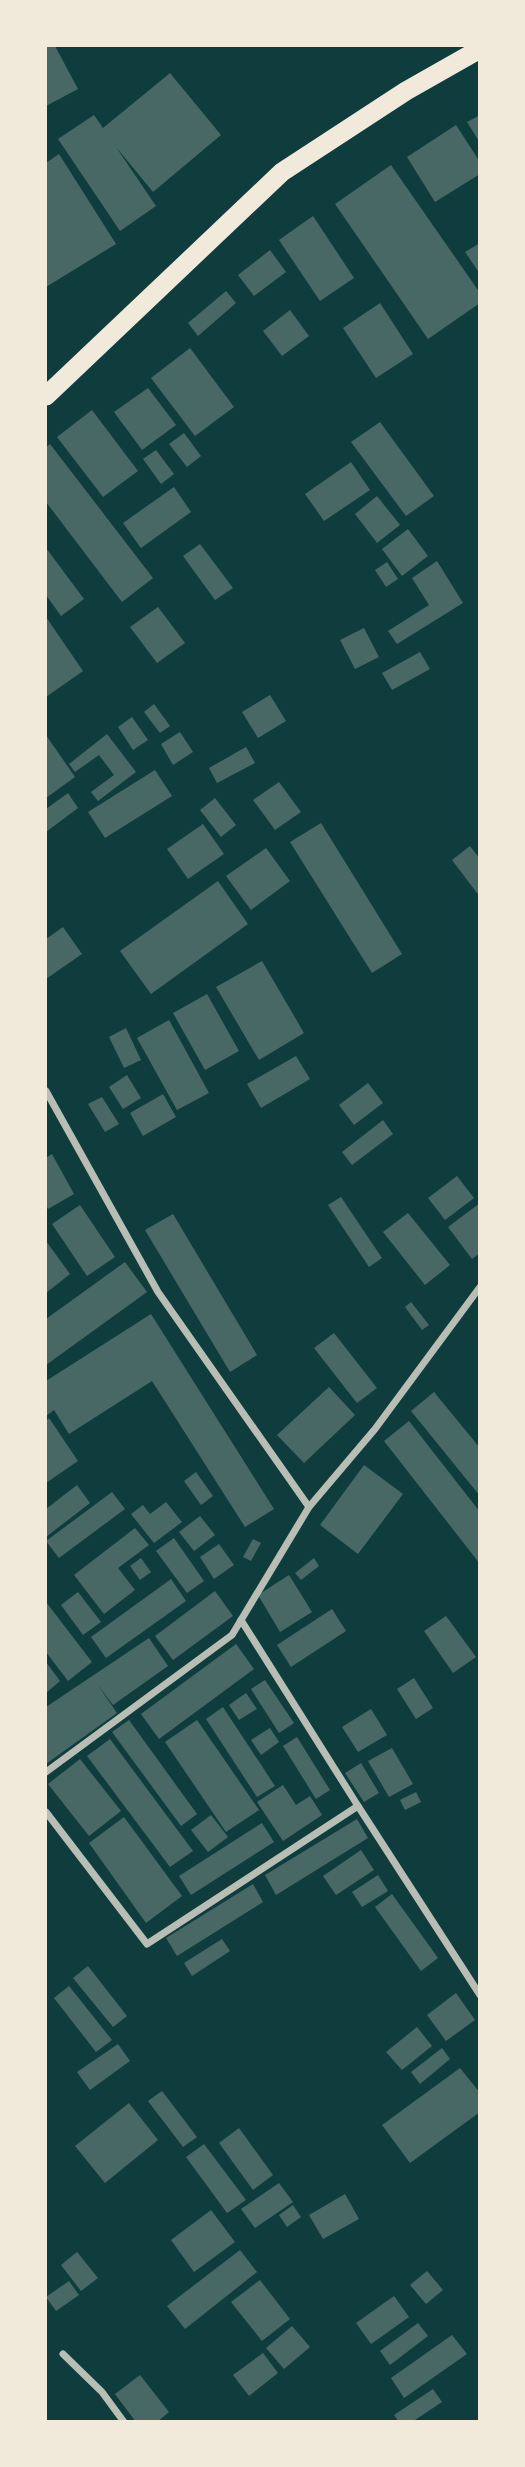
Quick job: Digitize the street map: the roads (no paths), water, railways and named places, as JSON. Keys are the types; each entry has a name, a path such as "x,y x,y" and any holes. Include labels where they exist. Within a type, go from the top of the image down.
{"highway":[{"path":"46,396 282,172 406,91 480,49"}],"street":[{"path":"46,1091 158,1292 309,1507"},
{"path":"46,1772 232,1636 309,1507 375,1429 480,1287"},
{"path":"241,1620 480,1995"},
{"path":"46,1812 147,1944 358,1806"},
{"path":"63,2354 102,2392 124,2421"}]}
